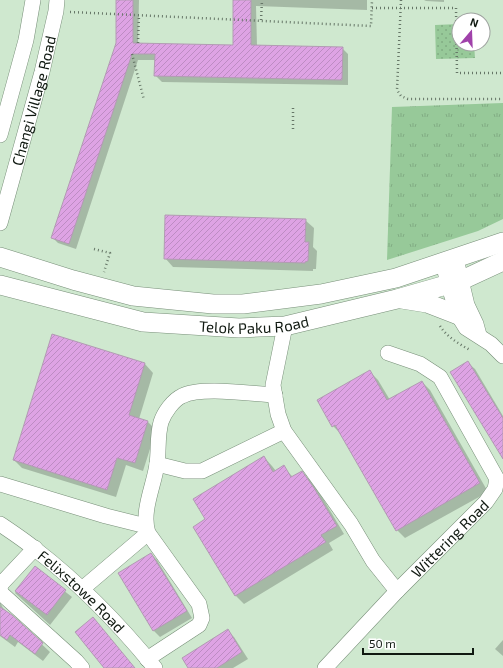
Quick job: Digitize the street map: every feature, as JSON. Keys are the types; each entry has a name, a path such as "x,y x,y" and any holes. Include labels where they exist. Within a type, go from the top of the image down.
{"main road":[{"name":"Telok Paku Road","path":"0,257 73,280 133,296 213,304 236,304 321,294 396,278 503,242"},
{"name":"Telok Paku Road","path":"0,285 143,322 239,328 284,326 454,282 503,261"},
{"path":"396,298 427,303 458,315"}],"street":[{"name":"Changi Village Road","path":"0,135 26,40 32,0"},
{"name":"Changi Village Road","path":"0,224 42,72 56,6"},
{"path":"449,260 454,282 458,315 466,328 479,335 503,356"},
{"path":"454,282 476,324 479,335"},
{"path":"284,326 273,385 278,414 284,431 351,524 373,561 397,591"},
{"name":"Wittering Road","path":"325,668 397,591 486,502 495,489 497,479 440,377 420,364 388,354"},
{"path":"82,589 147,530 148,509 157,464 157,444 161,422 169,408 181,396 200,390 275,395"},
{"path":"157,464 185,471 202,471 284,431"},
{"path":"0,484 147,530 199,604 202,618 199,625 151,663"},
{"name":"Felixstowe Road","path":"0,524 35,548 82,589 151,663"},
{"path":"35,548 2,583 0,588 2,594 82,668"}],"path":[{"path":"262,0 262,20"},
{"path":"56,6 139,15 371,26 372,0"},
{"path":"401,0 397,90 400,96 408,99 503,99"},
{"path":"372,8 456,8 457,73 503,73"},
{"path":"138,43 139,15"},
{"path":"132,54 144,100"},
{"path":"293,108 293,129"},
{"path":"94,249 110,253"}],"green space":[{"path":"451,24 451,52 475,52 475,58 436,59 435,25"},
{"path":"503,103 503,219 478,231 387,260 392,107"}],"building":[{"path":"116,0 133,0 133,43 233,45 233,0 251,0 251,45 343,47 342,80 154,76 155,54 132,54 69,244 51,238 116,43"},
{"path":"165,215 306,219 305,242 309,242 308,261 305,263 164,259"},
{"path":"52,334 145,363 129,415 148,421 135,463 117,458 107,490 13,460"},
{"path":"468,361 503,418 503,459 450,372"},
{"path":"370,370 387,400 422,381 480,483 396,531 335,425 332,427 317,400"},
{"path":"264,456 273,472 284,465 291,477 302,471 337,526 321,535 326,542 235,596 193,527 205,519 193,499"},
{"path":"151,553 187,611 153,631 118,573"},
{"path":"35,566 66,590 47,615 15,591"},
{"path":"0,607 12,615 43,643 35,654 10,635 7,640 0,635"},
{"path":"93,617 135,668 104,668 75,632"},
{"path":"228,629 242,652 217,668 188,668 182,658"}]}
